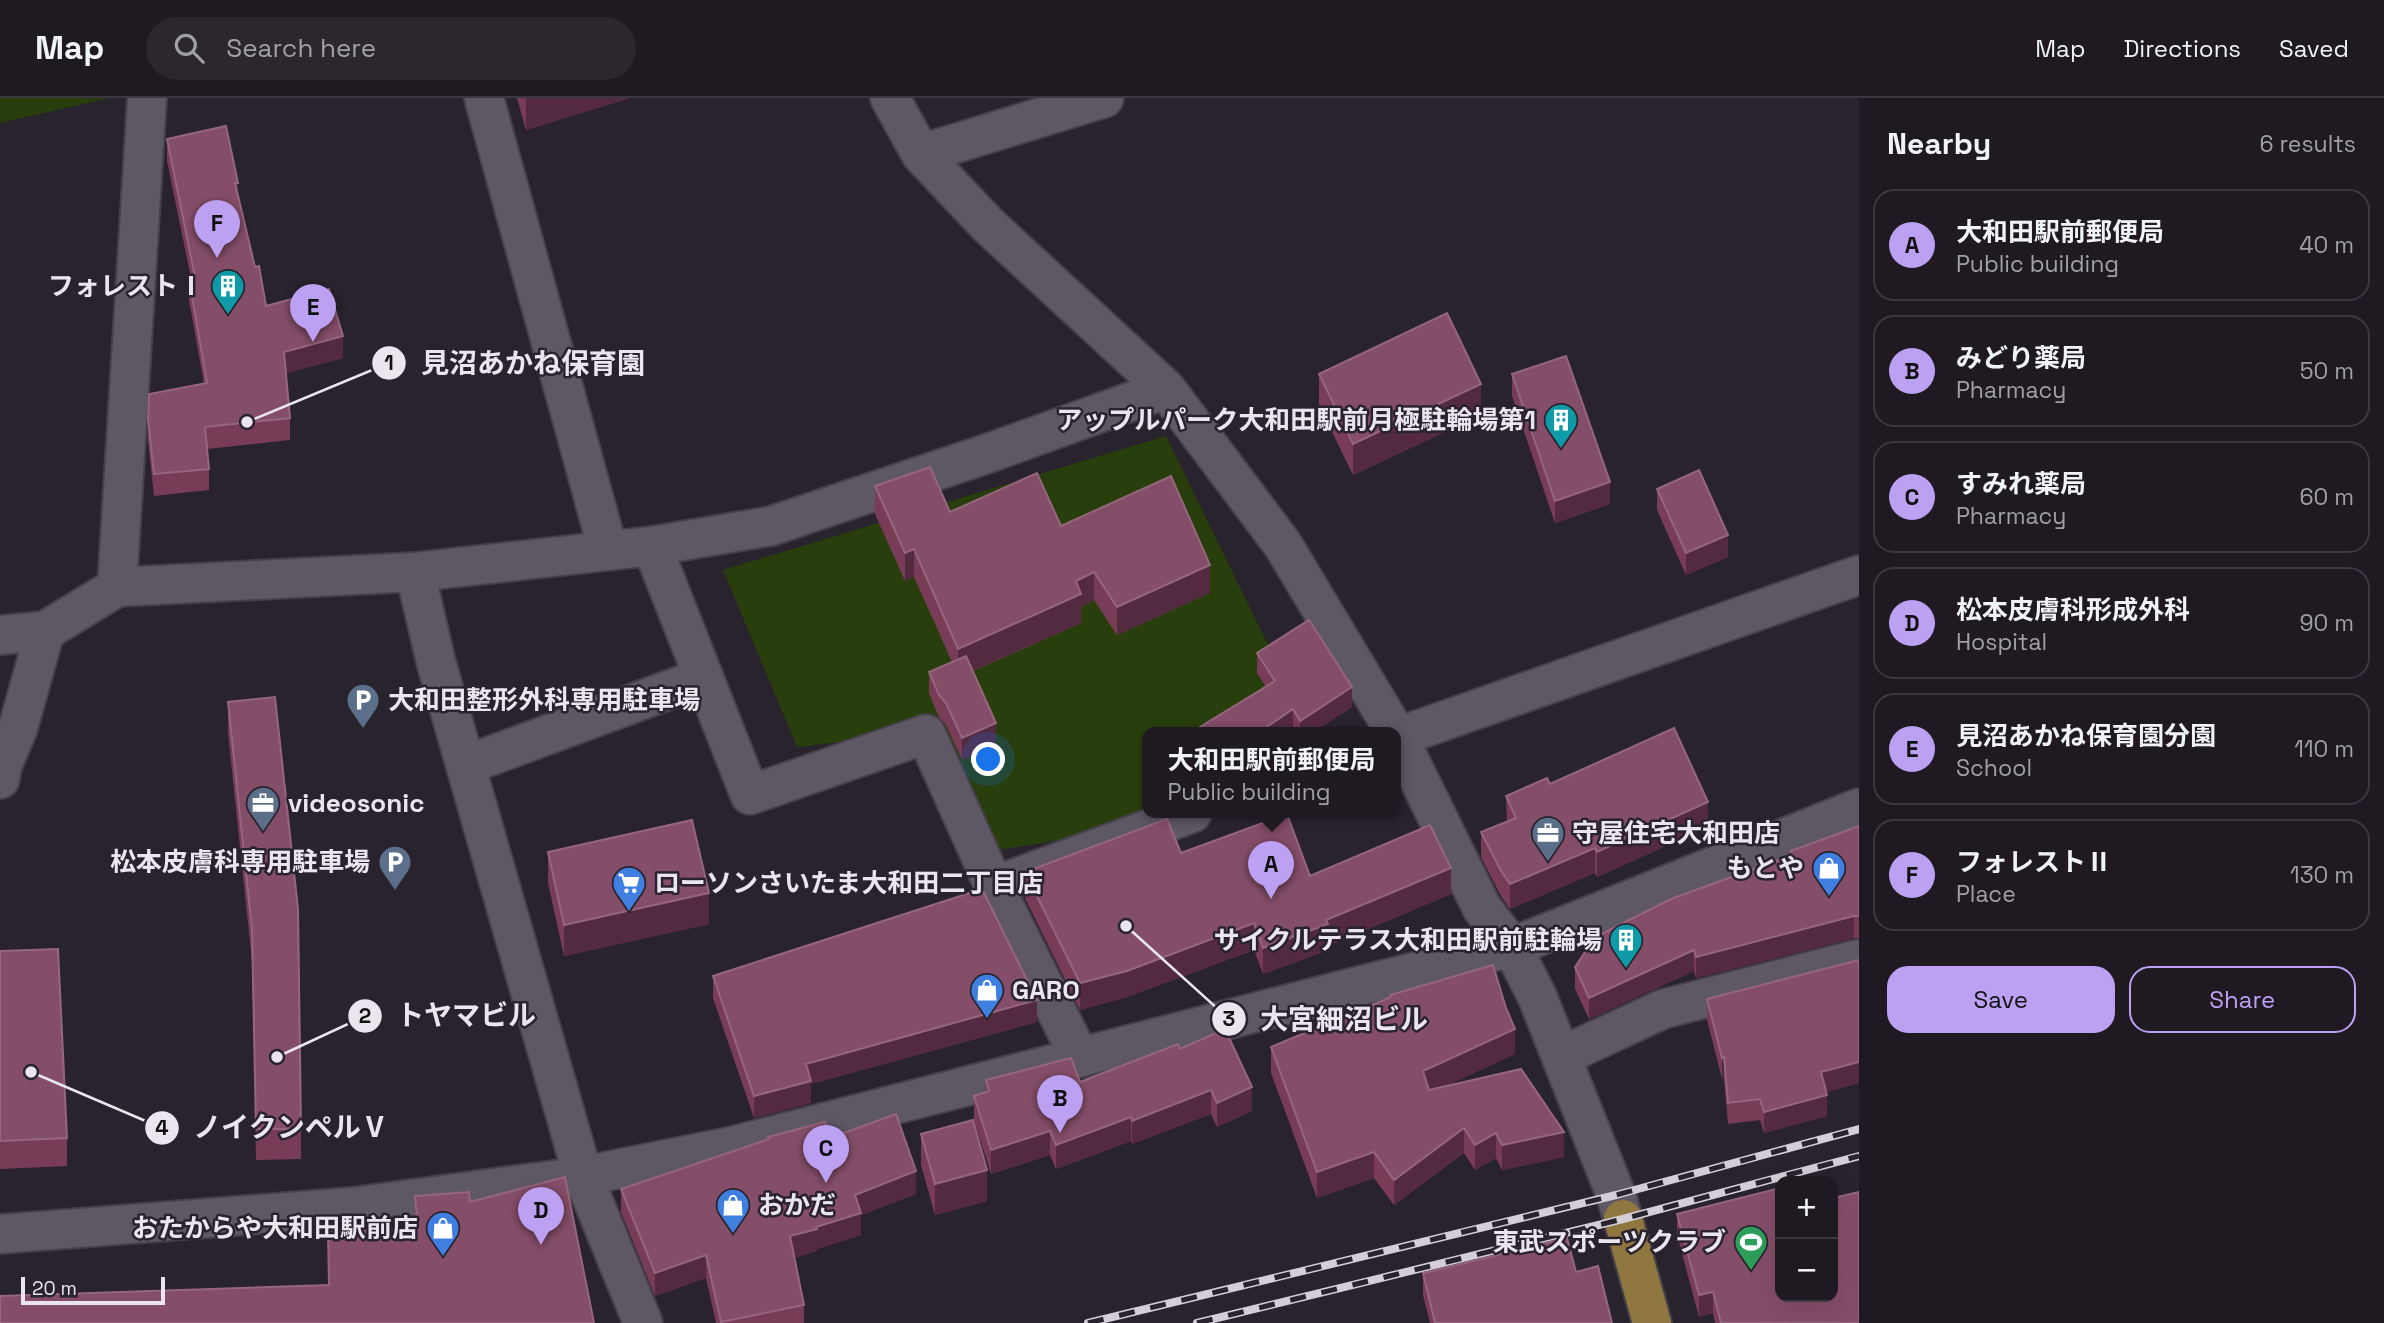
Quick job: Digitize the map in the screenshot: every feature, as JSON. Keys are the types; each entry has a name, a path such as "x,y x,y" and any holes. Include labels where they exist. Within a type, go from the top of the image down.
{"main road":[{"path":"1623,1219 1652,1323"}],"street":[{"path":"117,587 147,98"},
{"path":"484,98 608,550"},
{"path":"890,98 921,154 987,224 1166,389 1283,545 1391,727"},
{"path":"921,154 1104,98"},
{"path":"0,635 45,631 117,587 415,572 652,546 771,526 989,453 1166,389"},
{"path":"652,546 750,795 926,734 994,886 1080,1058"},
{"path":"415,572 436,662 583,1176 643,1323"},
{"path":"1401,737 1859,575"},
{"path":"0,779 2,766 18,728 45,631"},
{"path":"466,765 704,677"},
{"path":"1401,746 1482,908 1511,947 1537,996 1616,1195 1623,1219"},
{"path":"0,1234 352,1207 583,1176 728,1147 1511,947 1859,808"},
{"path":"994,886 1178,818"},
{"path":"1562,1056 1663,1009 1859,959"}],"green space":[{"path":"0,98 109,98 0,123"},
{"path":"1166,436 1308,727 1142,727 1142,814 1085,836 986,852 933,731 797,747 723,570"}],"building":[{"path":"226,126 238,183 235,183 255,267 259,266 266,306 329,289 343,336 284,352 290,418 205,427 209,469 154,474 148,419 149,394 207,383 189,279 195,277 167,139"},
{"path":"1447,313 1481,384 1353,444 1319,374"},
{"name":"アップルパーク大和田駅前月極駐輪場第1","path":"1566,356 1610,482 1555,501 1512,374"},
{"path":"930,467 950,512 1037,473 1061,526 1171,476 1210,565 1117,607 1094,572 1076,581 1081,594 958,649 914,549 905,553 875,486"},
{"path":"1699,470 1728,535 1686,553 1657,489"},
{"path":"1309,620 1352,687 1300,721 1293,709 1267,727 1200,727 1275,681 1257,653"},
{"path":"966,656 996,723 962,738 929,672"},
{"path":"275,697 298,909 301,1129 256,1129 252,930 228,702"},
{"path":"1674,728 1708,802 1597,852 1595,848 1510,884 1481,832 1516,818 1506,796 1547,778 1550,784"},
{"path":"1276,818 1288,818 1310,876 1430,825 1451,868 1326,920 1328,924 1263,948 1254,923 1127,971 1080,983 1025,872 1167,819 1181,853"},
{"path":"692,820 709,893 564,925 548,852"},
{"path":"1859,826 1859,916 1696,957 1694,950 1589,998 1575,967 1595,937 1671,899 1792,855 1791,851"},
{"path":"982,889 1037,1000 806,1064 811,1081 754,1096 713,976"},
{"path":"58,949 67,1138 0,1141 0,951"},
{"path":"1859,960 1859,1062 1821,1072 1827,1095 1764,1112 1760,1099 1728,1103 1724,1057 1722,1058 1707,999"},
{"path":"1493,965 1515,1029 1423,1071 1429,1090 1521,1069 1564,1132 1502,1145 1496,1133 1475,1145 1464,1128 1394,1180 1374,1152 1317,1172 1271,1047 1391,997 1390,995"},
{"path":"1225,1029 1252,1087 1217,1103 1211,1090 1132,1121 1131,1117 1056,1145 1050,1131 991,1150 974,1096 989,1091 986,1080 1071,1058 1080,1082 1178,1044 1180,1049"},
{"path":"896,1114 916,1171 855,1195 861,1213 790,1236 804,1305 721,1322 706,1255 655,1273 621,1189 769,1139 768,1137 825,1122 830,1134 835,1133 836,1136"},
{"path":"973,1120 987,1170 935,1184 921,1134"},
{"path":"565,1177 594,1323 0,1323 0,1296 329,1285 328,1231 418,1229 415,1196 469,1192 470,1202"},
{"path":"1775,1189 1775,1302 1838,1302 1838,1197 1859,1192 1859,1323 1721,1323 1713,1292 1699,1295 1677,1214"},
{"path":"1567,1238 1576,1272 1598,1266 1612,1323 1435,1323 1423,1273"}],"railway":[{"path":"1088,1323 1616,1195 1859,1129"},
{"path":"1197,1323 1623,1219 1859,1156"}],"place":[{"name":"フォレストⅡ","path":"217,258"},
{"name":"フォレストⅠ","path":"228,316"},
{"name":"見沼あかね保育園分園","path":"313,342"},
{"name":"見沼あかね保育園","path":"247,422"},
{"name":"アップルパーク大和田駅前月極駐輪場第1","path":"1561,450"},
{"name":"大和田整形外科専用駐車場","path":"363,730"},
{"name":"videosonic","path":"263,833"},
{"name":"守屋住宅大和田店","path":"1548,863"},
{"name":"松本皮膚科専用駐車場","path":"395,892"},
{"name":"もとや","path":"1829,898"},
{"name":"大和田駅前郵便局","path":"1271,899"},
{"name":"ローソンさいたま大和田二丁目店","path":"629,913"},
{"name":"大宮細沼ビル","path":"1126,926"},
{"name":"サイクルテラス大和田駅前駐輪場","path":"1626,970"},
{"name":"GARO","path":"987,1020"},
{"name":"トヤマビル","path":"277,1057"},
{"name":"ノイクンペルⅤ","path":"31,1072"},
{"name":"みどり薬局","path":"1060,1133"},
{"name":"すみれ薬局","path":"826,1183"},
{"name":"おかだ","path":"733,1235"},
{"name":"松本皮膚科形成外科","path":"541,1245"},
{"name":"おたからや大和田駅前店","path":"443,1258"},
{"name":"東武スポーツクラブ","path":"1751,1272"}]}
